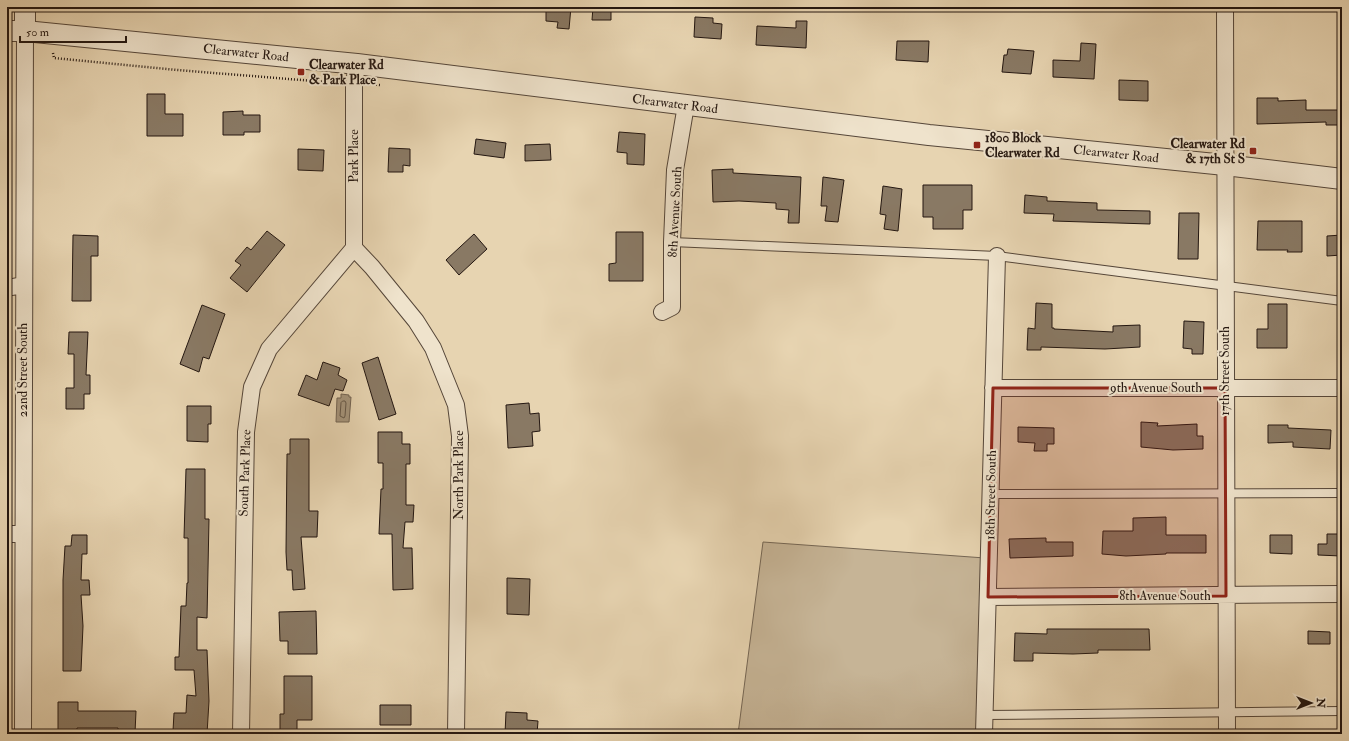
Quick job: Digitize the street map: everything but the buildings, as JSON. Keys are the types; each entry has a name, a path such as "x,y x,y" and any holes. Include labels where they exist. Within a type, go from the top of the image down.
{"street":[{"name":"22nd Street South","path":"24,734 24,285 16,31 25,7"},
{"name":"17th Street South","path":"1225,7 1227,734"},
{"name":"Clearwater Road","path":"16,31 357,64 929,135 1225,165 1342,179"},
{"name":"Park Place","path":"354,248 354,84 357,64"},
{"name":"8th Avenue South","path":"662,312 672,307 672,242 675,170 686,105"},
{"name":"South Park Place","path":"241,734 246,432 252,387 269,349 354,248"},
{"name":"North Park Place","path":"354,248 372,267 416,321 433,348 456,405 460,436 456,734"},
{"name":"18th Street South","path":"984,734 997,256"},
{"path":"7,288 24,285"},
{"name":"9th Avenue South","path":"993,388 1342,388"},
{"path":"7,534 24,534"},
{"name":"8th Avenue South","path":"988,597 1342,594"}],"lane":[{"path":"672,242 997,256 1342,301"},
{"path":"991,494 1342,493"},
{"path":"985,715 1342,711"}],"path":[{"path":"53,53 54,58 177,70 342,83"}],"highlighted area":[{"path":"993,388 1225,388 1226,596 988,597"}],"shaded area":[{"path":"763,542 985,558 979,734 738,734"}],"water":[{"path":"341,394 349,395 349,397 351,397 349,422 336,422 337,398 341,398"}],"place":[{"name":"Clearwater Rd & Park Place","path":"301,72"},
{"name":"1800 Block Clearwater Rd","path":"977,145"},
{"name":"Clearwater Rd & 17th St S","path":"1253,151"}]}
